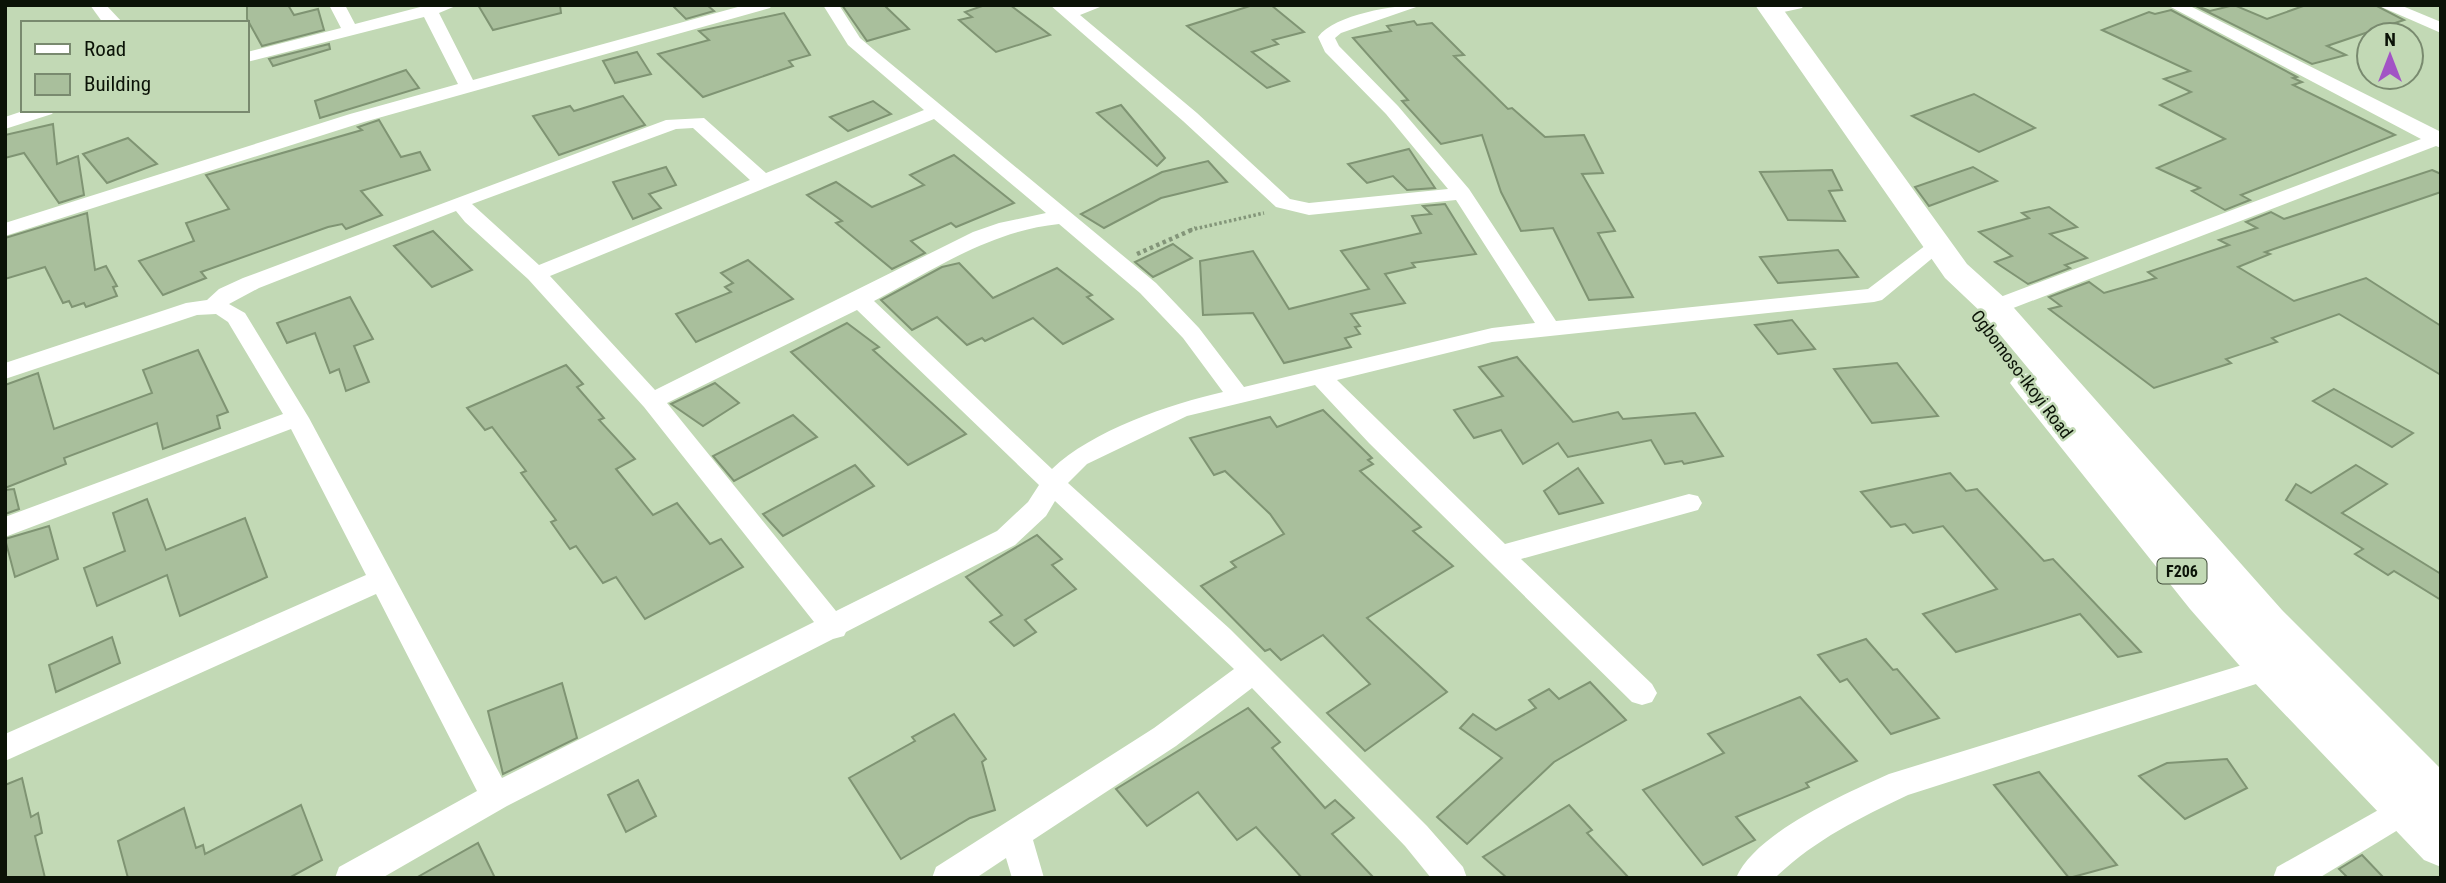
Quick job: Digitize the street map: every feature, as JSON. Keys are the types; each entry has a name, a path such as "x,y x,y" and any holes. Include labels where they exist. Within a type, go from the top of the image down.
{"main road":[{"name":"F206","path":"1778,7 1946,259"},
{"name":"Ogbomoso-Ikoyi Road","path":"1946,259 1995,307 2423,804 2441,845"},
{"name":"Ogbomoso-Ikoyi Road","path":"1946,259 1971,310 2155,541 2269,669 2423,804"}],"street":[{"path":"98,5 104,16 112,21"},
{"path":"337,5 350,30"},
{"path":"248,57 450,5"},
{"path":"5,230 319,129 764,5"},
{"path":"831,5 854,41 934,112 1148,288 1191,333 1238,395"},
{"path":"1064,9 1097,5"},
{"path":"1414,5 1335,29 1326,37 1331,48 1392,110 1462,193 1550,329"},
{"path":"2175,5 2439,140"},
{"path":"2385,5 2441,28"},
{"path":"1064,9 1190,117 1273,196 1293,207 1309,209 1462,193"},
{"path":"429,10 468,87"},
{"path":"5,123 40,112"},
{"path":"536,274 934,112"},
{"path":"215,306 227,294 251,283 460,202 673,124 697,122 763,181"},
{"path":"1995,307 2439,140"},
{"path":"460,202 472,218 536,274 652,401 834,628"},
{"path":"652,401 860,300 957,246 1027,220 1061,218"},
{"path":"351,878 496,796 834,628 1006,538 1037,509 1054,482 1078,458 1180,410 1492,335 1874,295 1946,259"},
{"path":"860,300 1014,449 1054,482 1253,671 1416,836 1451,878"},
{"path":"5,371 194,308 215,306 227,309 237,318 297,418 496,796"},
{"path":"1320,376 1378,438 1642,694"},
{"path":"5,527 297,418"},
{"path":"1501,555 1689,503"},
{"path":"5,748 382,579"},
{"path":"1752,878 1789,843 1850,807 1900,785 2269,669"},
{"path":"948,878 1165,737 1253,671"},
{"path":"2289,878 2423,804"},
{"path":"1015,834 1028,878"}],"path":[{"path":"1117,263 1193,229 1293,207"}],"building":[{"path":"247,5 288,5 294,15 318,9 324,30 262,46 247,19"},
{"path":"478,5 560,5 561,13 493,30"},
{"path":"672,5 707,5 714,11 686,19"},
{"path":"842,5 884,5 909,29 867,41"},
{"path":"985,5 1010,5 1050,35 996,52 959,20 972,17 965,12"},
{"path":"1253,5 1271,5 1304,32 1273,40 1278,44 1252,52 1289,81 1267,88 1187,26"},
{"path":"2194,5 2210,11 2234,5 2267,19 2306,5 2375,5 2404,20 2355,21 2355,37 2327,46 2346,55 2312,64"},
{"path":"2171,10 2302,82 2293,85 2395,135 2241,195 2250,200 2225,210 2192,191 2200,188 2157,168 2225,139 2160,105 2191,92 2164,79 2190,71 2102,30 2149,12 2155,14"},
{"path":"784,13 810,55 789,61 793,66 703,97 658,54 709,40 699,31"},
{"path":"1414,21 1417,25 1432,23 1464,55 1454,56 1508,109 1512,108 1545,137 1584,135 1603,173 1582,174 1615,231 1598,233 1633,297 1589,300 1553,228 1521,231 1501,192 1482,135 1441,144 1402,101 1408,100 1353,38 1391,31 1387,26"},
{"path":"329,44 330,49 273,66 269,59"},
{"path":"637,52 651,74 615,83 603,61"},
{"path":"406,70 419,88 320,118 315,101"},
{"path":"1974,94 2035,128 1979,152 1912,116"},
{"path":"623,96 645,125 559,155 533,116 570,106 574,111"},
{"path":"873,101 891,114 848,131 830,117"},
{"path":"1121,105 1165,158 1157,166 1097,113"},
{"path":"379,120 401,157 420,152 430,170 361,191 382,215 346,229 342,224 328,227 201,272 206,278 163,295 139,261 194,241 186,223 229,209 206,175 362,130 358,127"},
{"path":"53,124 57,164 78,156 84,195 59,203 24,153 5,158 5,135"},
{"path":"128,138 157,164 107,183 83,154"},
{"path":"1409,149 1435,188 1407,190 1393,176 1367,183 1348,164"},
{"path":"954,155 1014,203 956,227 951,223 911,241 925,253 892,269 836,223 842,221 807,195 836,182 872,207 924,185 910,175"},
{"path":"1208,161 1227,182 1161,198 1104,228 1081,214 1162,172"},
{"path":"666,167 676,185 649,194 661,208 633,219 613,182"},
{"path":"1973,167 1997,181 1929,206 1915,187"},
{"path":"1832,170 1842,190 1829,191 1845,221 1788,220 1760,172"},
{"path":"2432,170 2441,174 2441,192 2265,252 2270,254 2238,267 2294,301 2366,278 2441,326 2441,375 2339,314 2272,338 2277,342 2226,359 2231,363 2154,388 2049,309 2061,306 2049,297 2089,282 2104,293 2156,278 2148,272 2229,245 2219,240 2257,228 2246,222 2271,212 2284,219"},
{"path":"1445,204 1476,254 1412,263 1415,267 1385,274 1405,303 1351,314 1360,326 1355,327 1360,334 1345,338 1351,347 1284,363 1253,313 1203,315 1200,261 1253,251 1289,309 1369,289 1341,251 1421,233 1412,216 1431,214 1423,206"},
{"path":"2049,207 2077,227 2050,234 2087,258 2065,265 2070,268 2028,284 1995,262 2012,256 1979,232 2029,218 2022,213"},
{"path":"87,213 95,270 106,266 117,286 113,287 117,296 86,307 84,303 72,307 69,301 63,303 45,267 5,279 5,238"},
{"path":"433,231 472,270 432,287 394,246"},
{"path":"1173,244 1192,258 1153,277 1135,262"},
{"path":"1838,250 1858,277 1778,283 1760,257"},
{"path":"748,260 793,299 696,342 676,314 731,292 725,287 733,283 721,273"},
{"path":"959,263 993,298 1057,268 1092,295 1087,297 1113,319 1063,344 1033,318 985,341 982,338 967,345 937,317 912,330 881,300 942,267"},
{"path":"350,297 373,339 354,346 369,382 346,391 339,369 330,373 315,333 287,343 277,323"},
{"path":"1792,320 1815,349 1778,354 1755,325"},
{"path":"847,323 879,347 873,350 966,434 908,465 791,352"},
{"path":"198,350 228,412 217,416 220,428 163,449 157,423 64,458 66,464 5,488 5,385 38,373 54,429 152,393 143,370"},
{"path":"1517,357 1573,422 1618,412 1623,419 1695,413 1723,456 1684,464 1682,461 1665,464 1651,440 1568,457 1558,443 1523,464 1501,430 1474,438 1454,410 1503,396 1479,367"},
{"path":"1897,363 1938,416 1872,423 1834,369"},
{"path":"566,365 583,384 577,387 604,418 599,420 635,459 616,469 653,515 677,503 710,544 721,539 743,567 645,619 616,577 603,583 576,546 570,549 551,522 556,520 521,473 526,471 492,427 485,430 467,408"},
{"path":"715,383 739,403 703,426 671,404"},
{"path":"2334,389 2413,433 2392,447 2313,401"},
{"path":"1323,410 1372,458 1368,460 1373,464 1360,471 1421,527 1413,531 1453,566 1367,618 1447,692 1365,751 1327,713 1370,684 1323,635 1281,660 1270,649 1265,651 1201,586 1236,567 1231,562 1284,534 1270,514 1225,471 1214,475 1190,438 1270,417 1277,427"},
{"path":"793,415 817,437 734,481 713,456"},
{"path":"855,465 874,486 783,536 763,514"},
{"path":"2356,465 2387,484 2342,513 2441,574 2441,600 2394,571 2388,575 2355,554 2363,549 2286,500 2296,484 2311,493"},
{"path":"1578,468 1603,503 1559,514 1544,491"},
{"path":"1950,473 1966,491 1977,489 2044,561 2053,559 2141,652 2118,657 2080,614 1956,652 1923,614 1997,589 1943,526 1913,533 1905,524 1891,527 1861,492"},
{"path":"14,489 19,509 5,514 5,490"},
{"path":"147,499 166,550 245,518 267,577 180,616 167,575 97,606 84,568 125,551 113,513"},
{"path":"49,526 58,559 15,577 5,539"},
{"path":"1037,535 1062,559 1052,565 1076,589 1025,620 1036,632 1014,646 990,622 1002,615 966,577"},
{"path":"112,637 120,663 56,692 49,665"},
{"path":"1866,639 1893,670 1897,669 1939,718 1891,734 1847,679 1840,682 1818,655"},
{"path":"1590,682 1626,720 1554,762 1467,844 1437,817 1502,758 1460,728 1473,714 1496,730 1536,708 1529,700 1549,689 1559,699"},
{"path":"562,683 577,738 503,774 488,711"},
{"path":"1800,697 1857,761 1806,783 1809,787 1736,817 1755,840 1703,865 1643,790 1724,753 1708,734"},
{"path":"1248,708 1280,742 1272,748 1325,808 1335,800 1354,818 1332,834 1374,878 1302,878 1256,827 1237,840 1198,792 1147,826 1116,789"},
{"path":"954,714 986,759 982,762 995,810 970,818 901,859 849,778 915,741 912,737"},
{"path":"2227,759 2247,788 2185,819 2139,776 2167,763"},
{"path":"2039,772 2117,865 2069,878 1994,785"},
{"path":"22,778 31,817 38,813 42,833 35,836 45,878 5,878 5,785"},
{"path":"638,780 656,816 626,832 608,795"},
{"path":"301,805 322,860 289,878 128,878 118,841 184,808 196,848 203,845 205,854"},
{"path":"1569,805 1592,830 1587,833 1629,878 1507,878 1483,857"},
{"path":"478,843 495,878 416,878"},
{"path":"2362,855 2384,878 2348,878 2339,869"}]}
